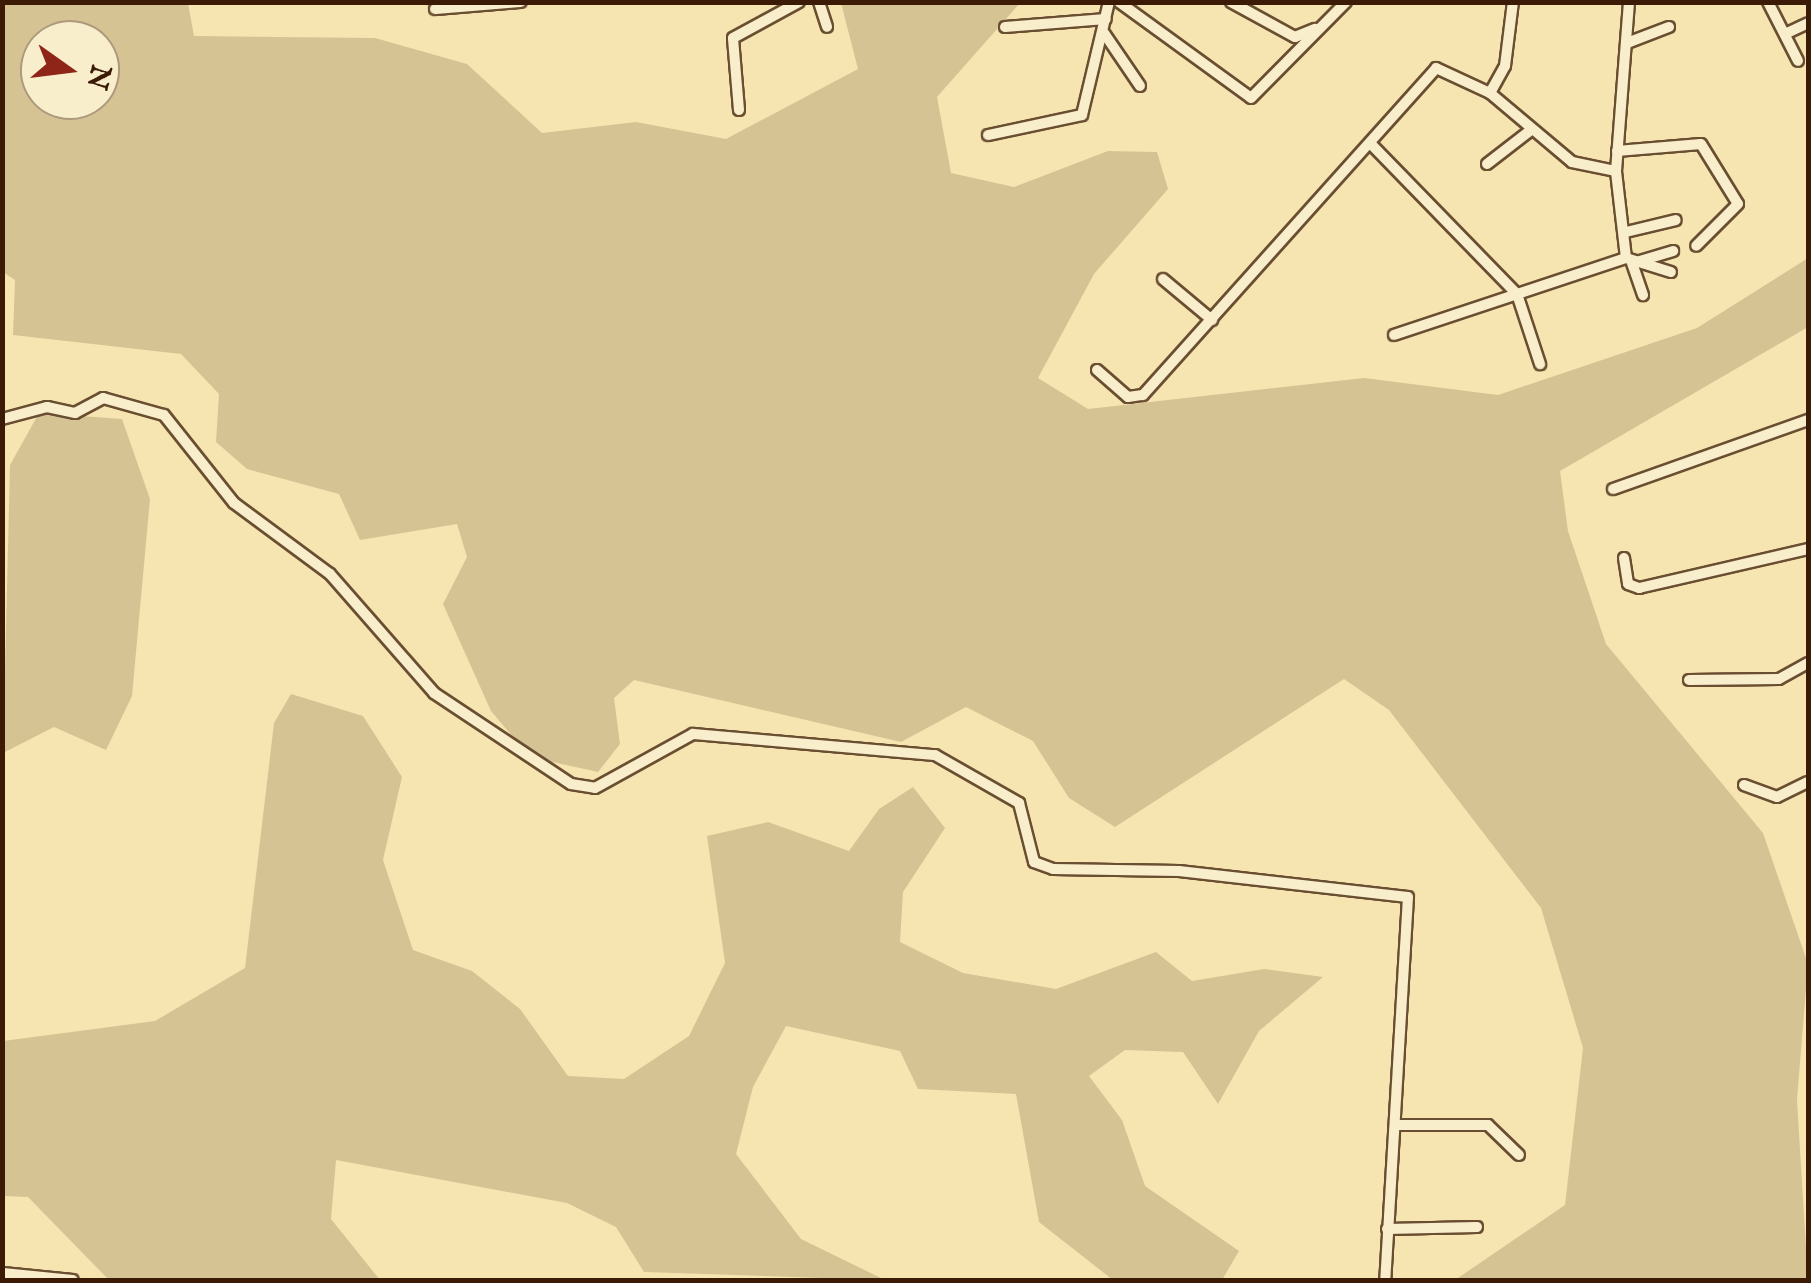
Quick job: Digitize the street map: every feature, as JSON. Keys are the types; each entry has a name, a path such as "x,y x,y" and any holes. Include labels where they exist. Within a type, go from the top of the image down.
{"street":[{"path":"436,9 521,2"},
{"path":"738,110 733,38 799,2"},
{"path":"819,2 827,27"},
{"path":"988,135 1082,115 1109,2"},
{"path":"1119,2 1251,98 1346,2"},
{"path":"1230,2 1295,37 1321,26"},
{"path":"1490,93 1514,34 1513,2"},
{"path":"1629,2 1616,171 1629,260 1642,295"},
{"path":"1768,2 1798,61"},
{"path":"1005,27 1106,19"},
{"path":"1787,34 1808,23"},
{"path":"1627,42 1670,27"},
{"path":"1104,33 1140,86"},
{"path":"1097,370 1128,397 1143,396 1436,68 1490,93 1531,130 1596,174 1616,171"},
{"path":"1487,164 1531,130"},
{"path":"1370,143 1517,294 1540,364"},
{"path":"1616,151 1701,144 1738,204 1696,246"},
{"path":"1626,232 1676,220"},
{"path":"1394,335 1629,260 1673,251"},
{"path":"1629,260 1671,272"},
{"path":"1162,278 1212,320"},
{"path":"2,419 47,407 75,413 103,398 164,415 234,503 330,574 434,694 570,784 595,788 693,734 935,755 1019,803 1034,862 1052,869 1392,889 1408,897 1412,916 1386,1229 1386,1280"},
{"path":"1613,489 1808,420"},
{"path":"1624,558 1628,584 1639,588 1808,549"},
{"path":"1688,680 1779,679 1808,663"},
{"path":"1744,785 1777,797 1808,782"},
{"path":"1395,1125 1488,1124 1519,1155"},
{"path":"1386,1229 1477,1227"},
{"path":"3,1273 73,1280"}],"shaded area":[{"path":"3,2 188,3 194,36 375,38 467,64 542,133 636,122 726,139 858,69 841,3 1020,3 937,97 951,173 1014,187 1108,151 1157,152 1168,189 1094,274 1038,378 1088,409 1364,378 1498,395 1697,328 1808,258 1808,327 1560,471 1568,531 1606,644 1763,833 1808,964 1797,1100 1808,1280 1455,1280 1565,1205 1583,1048 1541,908 1389,710 1344,679 1115,827 1069,798 1033,741 966,707 901,742 634,680 614,698 620,744 598,772 530,757 491,711 443,604 467,557 457,524 360,540 339,494 247,469 216,442 219,394 181,354 13,335 15,280 3,272"},
{"path":"39,413 122,419 150,499 132,696 106,750 54,727 3,753 10,465"},
{"path":"291,694 363,716 402,777 383,860 413,950 472,971 520,1009 568,1076 624,1079 689,1036 725,963 707,836 768,822 849,851 879,809 913,787 945,828 903,892 900,942 963,973 1056,989 1156,952 1192,981 1264,969 1323,977 1259,1031 1218,1104 1183,1052 1125,1050 1089,1076 1122,1120 1145,1186 1239,1251 1222,1280 1113,1280 1039,1222 1016,1094 918,1089 900,1051 786,1026 753,1087 736,1154 801,1239 885,1280 644,1272 616,1227 567,1203 336,1160 331,1219 380,1280 109,1280 28,1197 3,1196 3,1041 155,1021 245,968 274,723"}]}
